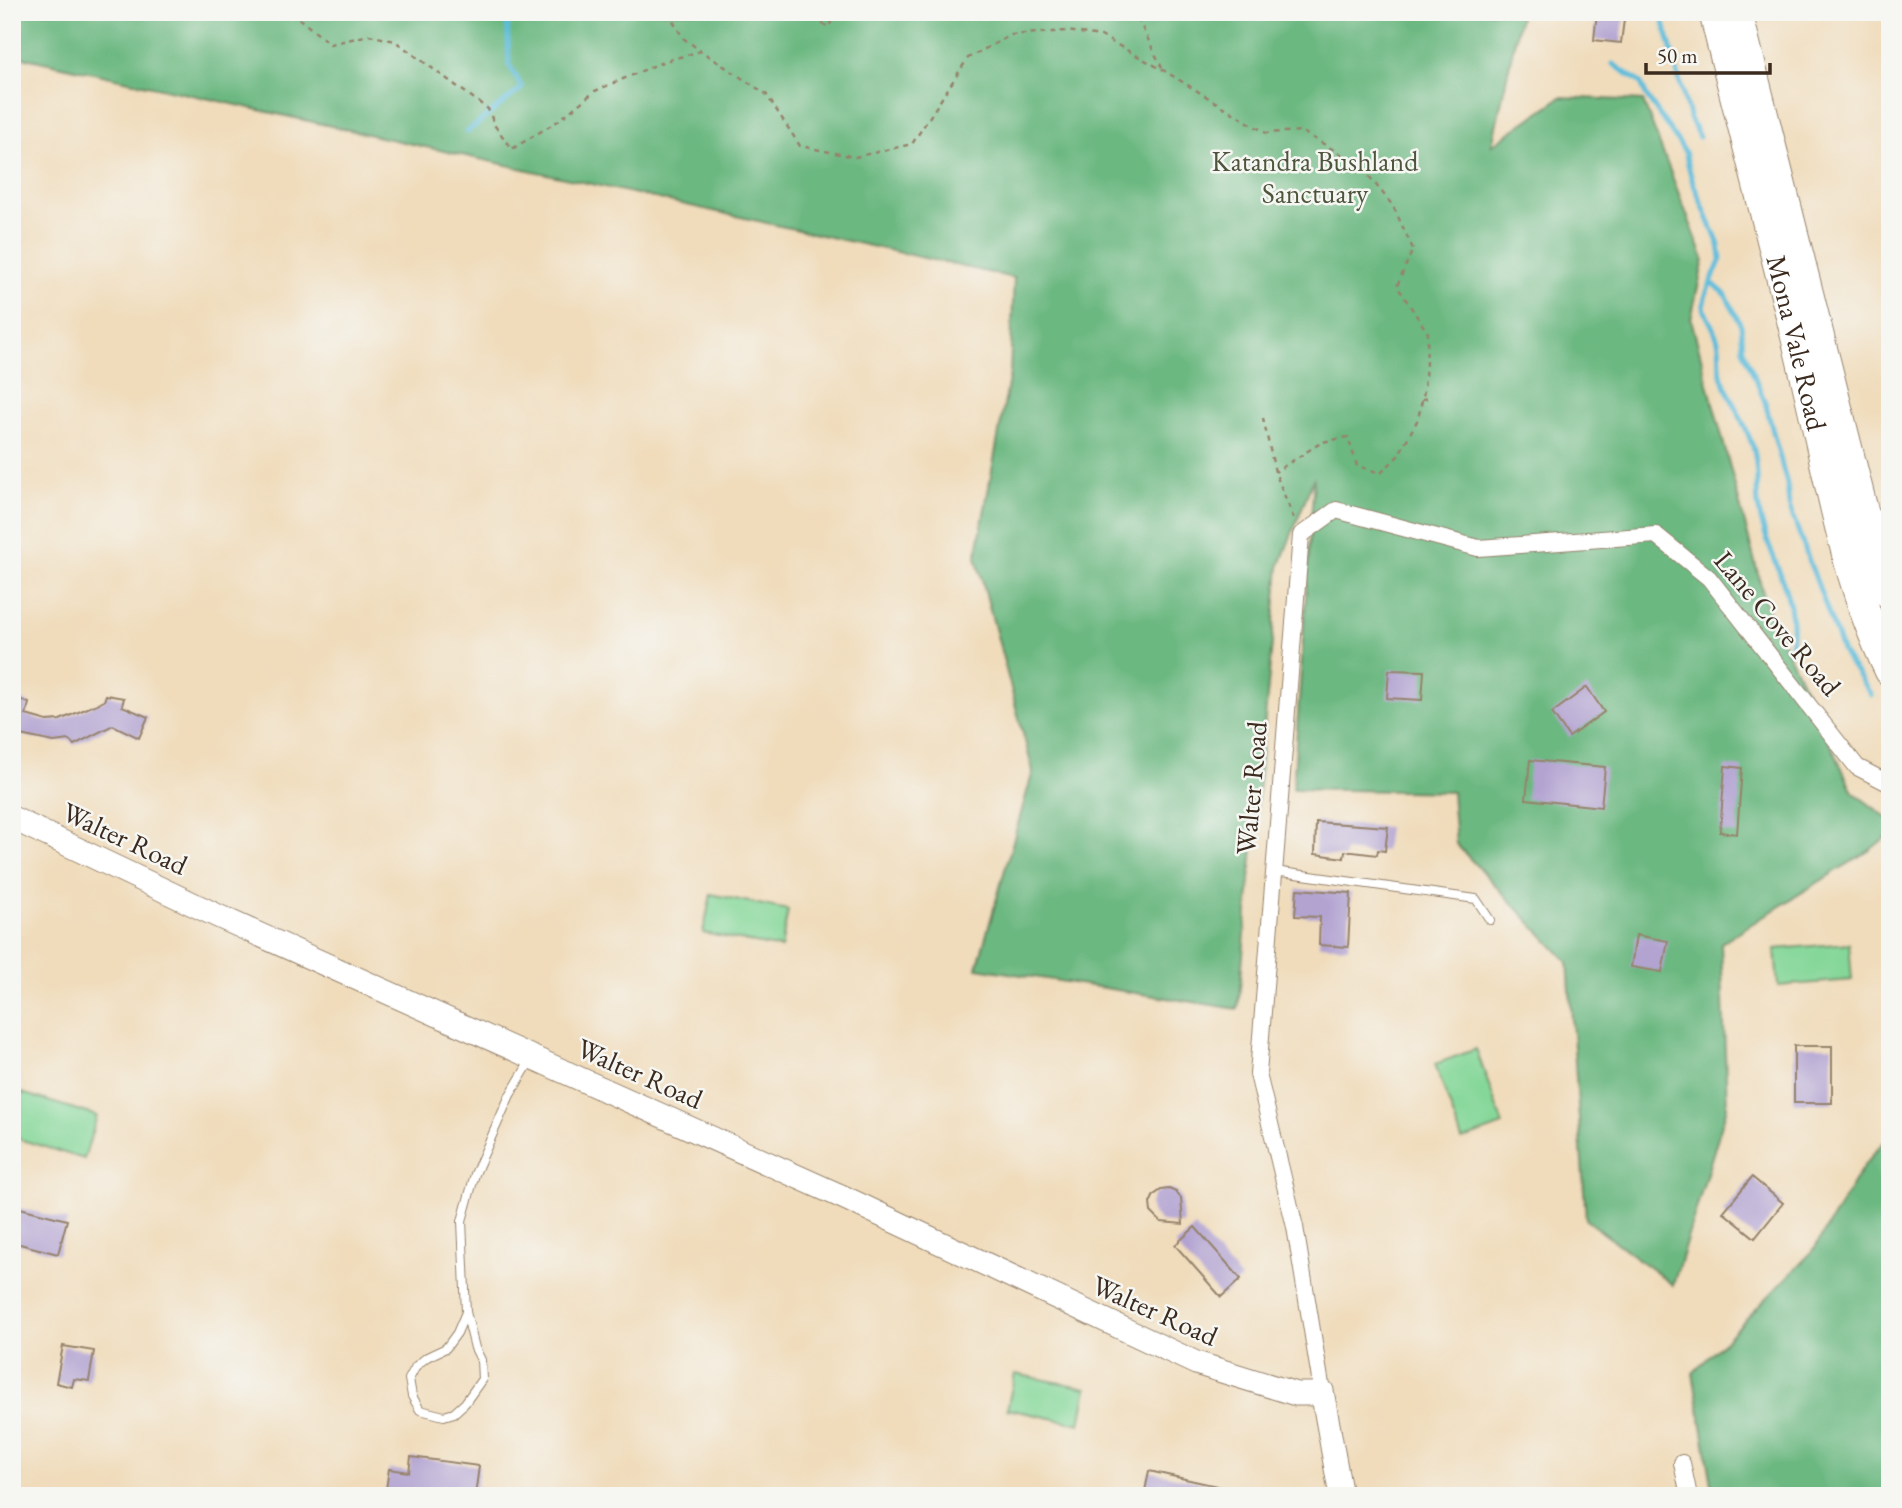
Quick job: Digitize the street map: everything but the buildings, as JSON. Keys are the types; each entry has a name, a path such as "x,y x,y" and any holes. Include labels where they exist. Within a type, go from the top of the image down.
{"highway":[{"name":"Mona Vale Road","path":"1714,12 1808,387 1837,520 1854,582 1877,645 1890,671"},
{"name":"Mona Vale Road","path":"1737,12 1864,515 1890,594"}],"street":[{"name":"Lane Cove Road","path":"1301,535 1336,510 1478,548 1656,535 1710,578 1857,767 1890,784"},
{"name":"Walter Road","path":"12,818 220,916 858,1204 1196,1363 1296,1394 1313,1394 1322,1391 1295,1227 1258,1074 1301,535"},
{"path":"1322,1391 1341,1496"},
{"path":"1682,1463 1689,1496"}],"lane":[{"path":"1274,871 1476,899 1490,920"},
{"path":"466,1312 457,1333 446,1348 416,1366 410,1379 412,1396 420,1410 444,1416 454,1413 465,1404 482,1379 481,1360 475,1348 466,1312 461,1221 475,1174 510,1095 532,1057"}],"path":[{"path":"74,12 117,16 121,12"},
{"path":"194,12 208,19 259,12"},
{"path":"291,12 330,44 369,35 395,41 488,109 495,126 512,149 558,121 595,91 665,61 701,51"},
{"path":"668,12 683,38 766,94 800,146 855,157 912,144 968,58 1011,35 1067,31 1101,36 1266,132 1301,131 1360,165 1393,206 1413,248 1397,286 1429,333 1418,419 1398,456 1381,473 1357,466 1348,438 1322,442 1275,472"},
{"path":"807,12 810,18 829,27 835,12"},
{"path":"1130,12 1140,23 1163,70"},
{"path":"1422,399 1432,398"},
{"path":"1263,418 1275,472 1301,535"}],"green space":[{"name":"Katandra Bushland Sanctuary","path":"12,12 1521,12 1492,145 1561,97 1643,101 1704,259 1691,319 1767,608 1853,792 1890,820 1890,834 1870,850 1721,943 1727,1107 1673,1285 1586,1220 1568,962 1456,844 1452,792 1293,789 1314,477 1279,567 1238,1009 977,968 1033,771 976,557 1010,373 1014,278 12,55"},
{"path":"711,894 788,910 781,948 703,933"},
{"path":"1849,943 1852,980 1778,986 1775,949"},
{"path":"1476,1049 1503,1125 1462,1140 1435,1064"},
{"path":"12,1090 97,1116 84,1159 12,1137"},
{"path":"1890,1135 1890,1496 1714,1496 1693,1373 1813,1251 1864,1165"},
{"path":"1015,1374 1087,1388 1080,1424 1007,1409"}],"waterway":[{"path":"467,132 522,88 509,64 507,12"},
{"path":"1661,12 1689,116 1699,137"},
{"path":"1613,64 1641,83 1647,97 1685,152 1692,180 1719,245 1721,259 1711,282 1726,295 1741,325 1743,349 1765,402 1787,484 1789,506 1843,653 1871,695"},
{"path":"1711,282 1704,308 1718,341 1722,378 1755,454 1758,505 1767,540 1786,591 1792,626 1791,644"}]}
